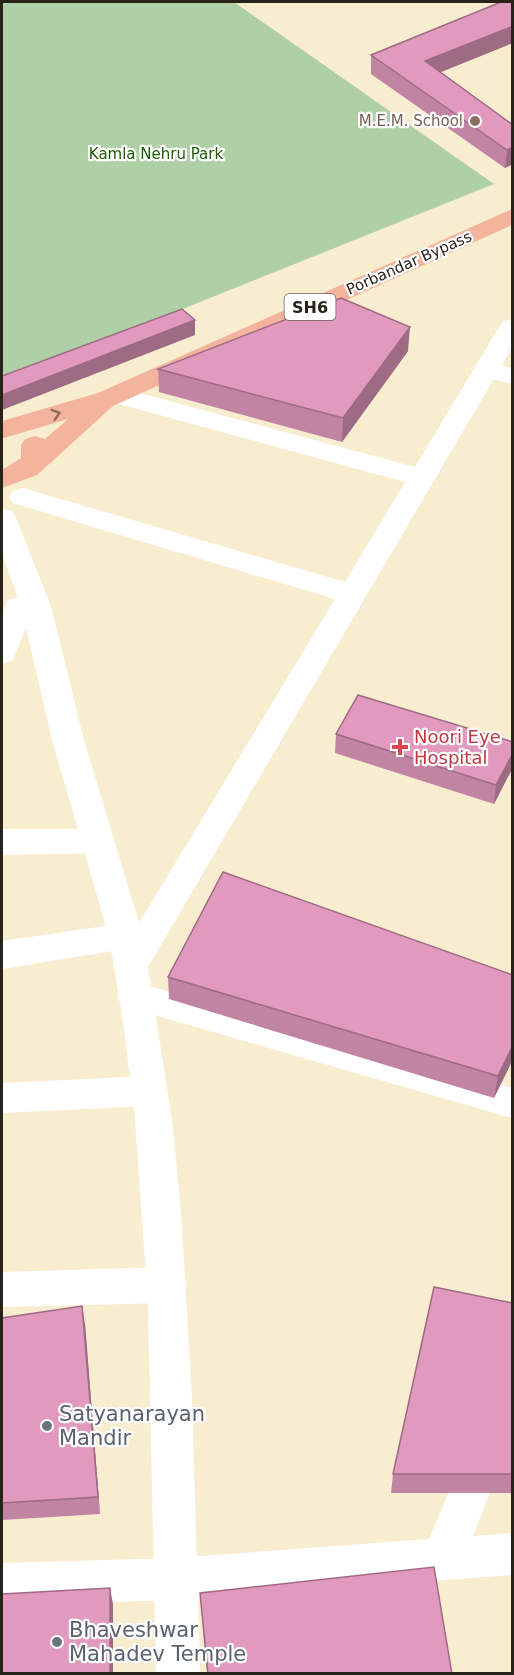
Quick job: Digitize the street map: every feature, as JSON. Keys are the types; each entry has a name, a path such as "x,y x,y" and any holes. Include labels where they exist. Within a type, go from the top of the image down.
{"main road":[{"name":"Porbandar Bypass","path":"112,397 513,216"},
{"name":"SH6","path":"3,430 112,397"},
{"name":"SH6","path":"33,464 112,397"},
{"name":"SH6","path":"3,430 26,435 33,441 37,449 33,464"}],"street":[{"path":"131,966 423,478 500,373 513,327"},
{"path":"112,397 423,478"},
{"path":"33,464 12,488 7,529 19,607 68,740 131,966 149,1091 167,1285 177,1674"},
{"path":"12,488 353,594"},
{"path":"2,653 19,607"},
{"path":"2,842 96,841"},
{"path":"2,955 131,966 513,1103"},
{"path":"2,1098 149,1091"},
{"path":"2,1290 167,1285"},
{"path":"442,1559 513,1388"},
{"path":"2,1585 175,1579 513,1554"}],"green space":[{"name":"Kamla Nehru Park","path":"2,2 234,2 494,184 8,379 2,372"}],"building":[{"path":"501,2 513,2 513,26 425,61 513,125 513,147 507,150 371,55"},
{"path":"341,298 410,327 343,418 158,369"},
{"path":"182,309 195,320 2,395 2,376"},
{"path":"358,695 513,742 513,753 496,785 336,734"},
{"path":"223,872 513,975 513,1045 498,1076 168,977"},
{"path":"434,1287 513,1303 513,1474 393,1474"},
{"name":"Satyanarayan Mandir","path":"82,1306 98,1497 2,1503 2,1318"},
{"path":"434,1567 452,1674 208,1674 200,1593"},
{"name":"Bhaveshwar Mahadev Temple","path":"110,1588 110,1674 2,1674 2,1594"}],"place":[{"name":"M.E.M. School","path":"475,121"},
{"name":"Noori Eye Hospital","path":"400,747"},
{"name":"Satyanarayan Mandir","path":"47,1426"},
{"name":"Bhaveshwar Mahadev Temple","path":"57,1642"}]}
